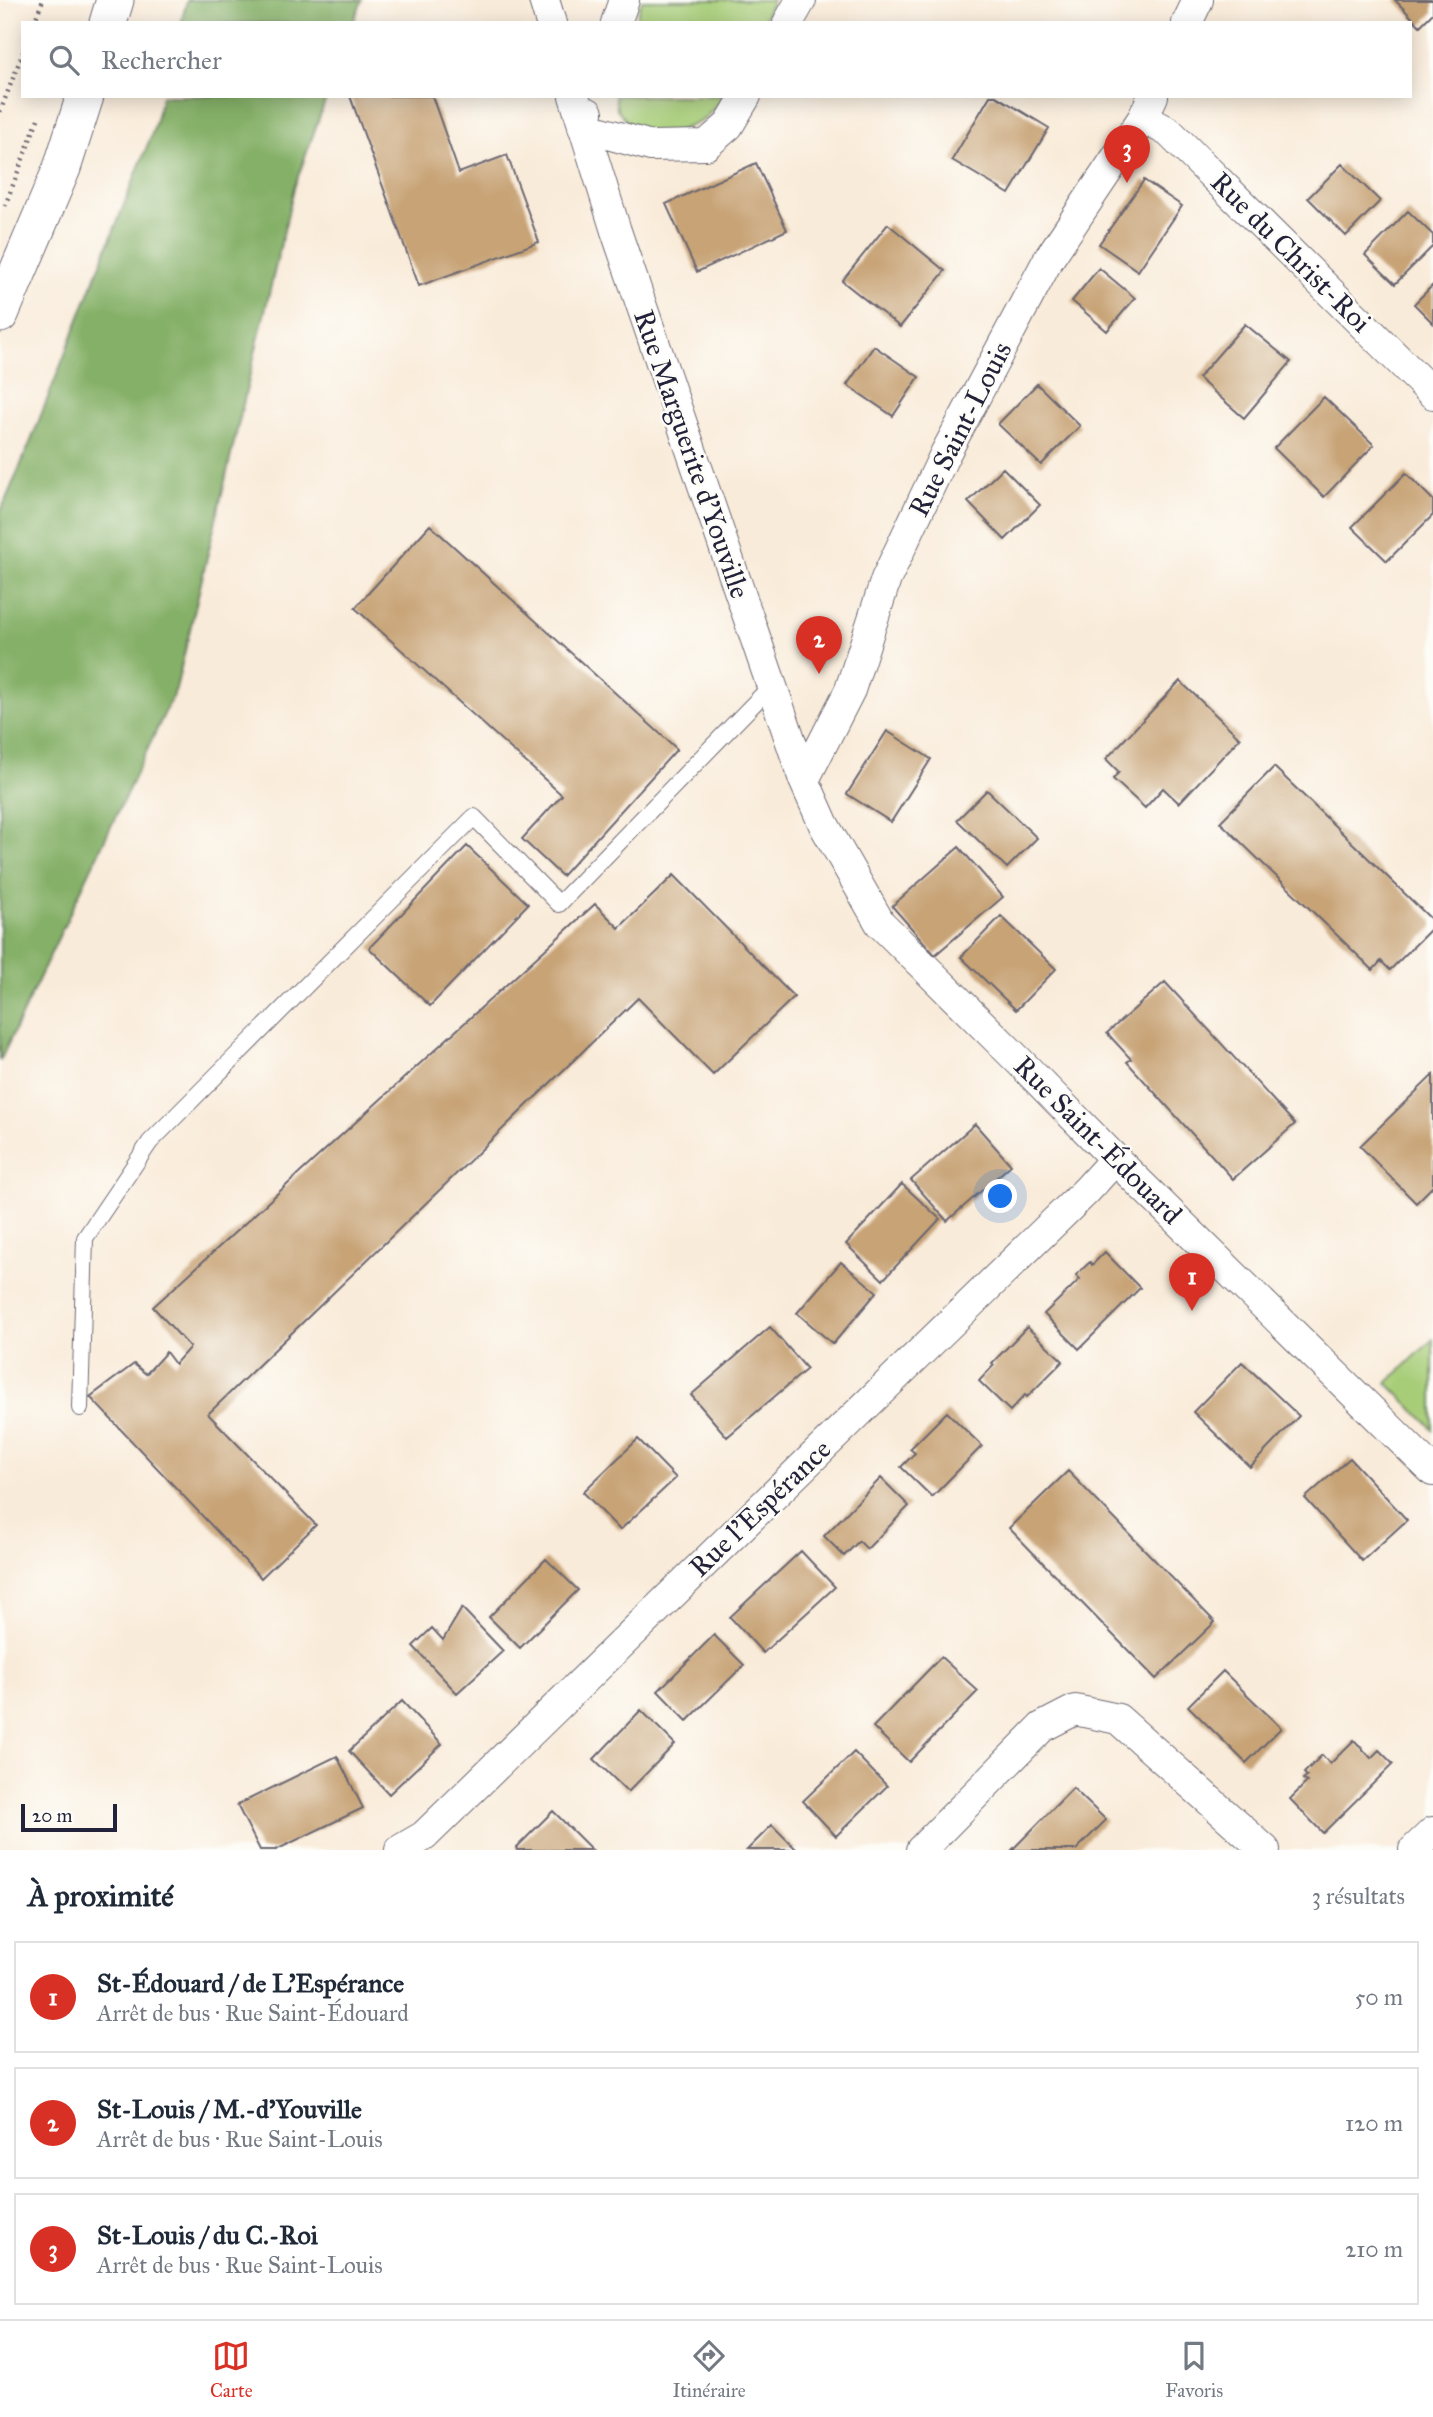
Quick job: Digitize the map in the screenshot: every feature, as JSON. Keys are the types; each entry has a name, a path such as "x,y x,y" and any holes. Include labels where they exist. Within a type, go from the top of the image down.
{"street":[{"path":"109,21 115,0"},
{"path":"544,0 550,21"},
{"path":"617,21 624,0"},
{"path":"789,21 801,0"},
{"path":"1188,21 1198,0"},
{"path":"0,314 62,168 84,98"},
{"name":"Rue Marguerite d'Youville","path":"575,98 616,231 804,780"},
{"path":"592,98 583,127 651,146 706,145 728,126 745,98"},
{"name":"Rue du Christ-Roi","path":"1148,107 1169,132 1433,394"},
{"name":"Rue Saint-Louis","path":"804,780 850,690 886,579 945,454 1048,260 1148,107"},
{"name":"Rue Saint-Édouard","path":"804,780 824,825 880,923 1115,1159 1433,1471"},
{"name":"Rue l'Espérance","path":"421,1845 1087,1190 1115,1159"},
{"path":"921,1850 1042,1727 1074,1710 1118,1719 1265,1850"},
{"path":"1414,1850 1433,1832"}],"lane":[{"path":"80,1408 85,1238 150,1142 474,817 559,904 772,685"}],"path":[{"path":"35,21 43,0"},
{"path":"0,111 21,57"},
{"path":"5,207 42,109"}],"green space":[{"path":"187,0 362,0 354,21 182,21"},
{"path":"642,0 773,0 763,21 636,21"},
{"path":"161,98 326,98 294,188 176,689 0,1061 0,513 153,131"},
{"path":"615,98 724,98 702,121 673,133 636,132 617,109"},
{"path":"1433,1339 1433,1429 1387,1383"}],"building":[{"path":"1395,0 1433,0 1433,13 1420,26"},
{"path":"351,98 433,98 459,173 507,155 539,242 419,286"},
{"path":"989,98 999,98 1049,128 1009,194 952,160"},
{"path":"756,163 787,230 697,272 666,204"},
{"path":"1342,164 1380,201 1346,236 1308,198"},
{"path":"1144,180 1182,206 1138,271 1099,244"},
{"path":"1408,211 1433,235 1433,246 1395,284 1365,255"},
{"path":"888,224 945,271 900,327 842,281"},
{"path":"1099,268 1135,298 1107,331 1072,301"},
{"path":"1433,285 1433,323 1414,304"},
{"path":"1245,324 1291,362 1244,418 1198,378"},
{"path":"874,346 919,377 893,416 847,385"},
{"path":"1037,384 1080,426 1041,465 998,424"},
{"path":"1324,397 1374,445 1324,497 1274,448"},
{"path":"1003,468 1040,505 1005,540 968,502"},
{"path":"1406,473 1433,500 1433,515 1387,561 1352,527"},
{"path":"430,525 677,749 562,876 522,839 562,795 355,608"},
{"path":"1180,681 1240,738 1179,803 1163,788 1145,808 1113,779 1119,772 1106,759"},
{"path":"887,731 931,759 891,822 847,794"},
{"path":"1274,767 1433,921 1433,927 1390,970 1381,961 1373,970 1220,822"},
{"path":"987,790 1037,838 1007,868 957,820"},
{"path":"467,846 528,904 430,1006 369,948"},
{"path":"959,847 1003,897 935,955 892,906"},
{"path":"674,875 794,997 713,1075 638,998 208,1414 316,1525 261,1578 90,1397 134,1364 146,1374 166,1352 175,1364 190,1347 153,1307 595,904 619,928"},
{"path":"1001,916 1056,969 1016,1010 961,957"},
{"path":"1165,982 1295,1124 1233,1179 1127,1062 1131,1059 1107,1033"},
{"path":"1433,1075 1433,1186 1416,1203 1360,1146"},
{"path":"975,1124 1011,1165 947,1221 911,1180"},
{"path":"902,1184 940,1219 883,1280 846,1244"},
{"path":"1105,1252 1140,1288 1079,1349 1044,1314 1080,1279 1076,1275 1090,1262 1092,1265"},
{"path":"841,1262 877,1292 833,1344 797,1313"},
{"path":"770,1327 807,1369 727,1437 691,1395"},
{"path":"1027,1327 1063,1361 1010,1411 979,1381 994,1365 992,1363"},
{"path":"1242,1362 1299,1416 1250,1467 1193,1412"},
{"path":"947,1412 982,1446 932,1497 901,1467 915,1453 910,1449"},
{"path":"638,1439 676,1478 620,1530 583,1492"},
{"path":"1350,1458 1407,1520 1362,1561 1305,1498"},
{"path":"1068,1471 1215,1622 1156,1679 1009,1528"},
{"path":"881,1478 909,1506 867,1549 859,1541 844,1556 824,1536"},
{"path":"801,1551 835,1587 763,1653 730,1617"},
{"path":"546,1559 578,1590 520,1648 489,1617"},
{"path":"462,1608 503,1651 457,1693 413,1646 432,1628 443,1640"},
{"path":"714,1635 744,1665 687,1721 658,1691"},
{"path":"941,1657 978,1691 909,1762 873,1727"},
{"path":"1223,1671 1281,1728 1246,1763 1188,1706"},
{"path":"402,1701 442,1744 389,1794 349,1751"},
{"path":"641,1710 675,1744 628,1792 594,1759"},
{"path":"1354,1740 1371,1758 1379,1750 1393,1764 1323,1833 1290,1799 1307,1782 1303,1779 1307,1776 1304,1773 1322,1755 1330,1764"},
{"path":"854,1752 887,1786 836,1836 803,1801"},
{"path":"337,1756 363,1808 276,1850 260,1850 237,1805"},
{"path":"1073,1788 1106,1820 1076,1850 1012,1850"},
{"path":"553,1811 592,1850 517,1850"},
{"path":"772,1825 797,1850 747,1850"}],"place":[{"name":"St-Louis / du C.-Roi","path":"1127,183"},
{"name":"St-Louis / M.-d'Youville","path":"819,674"},
{"name":"St-Édouard / de L'Espérance","path":"1192,1311"}]}
